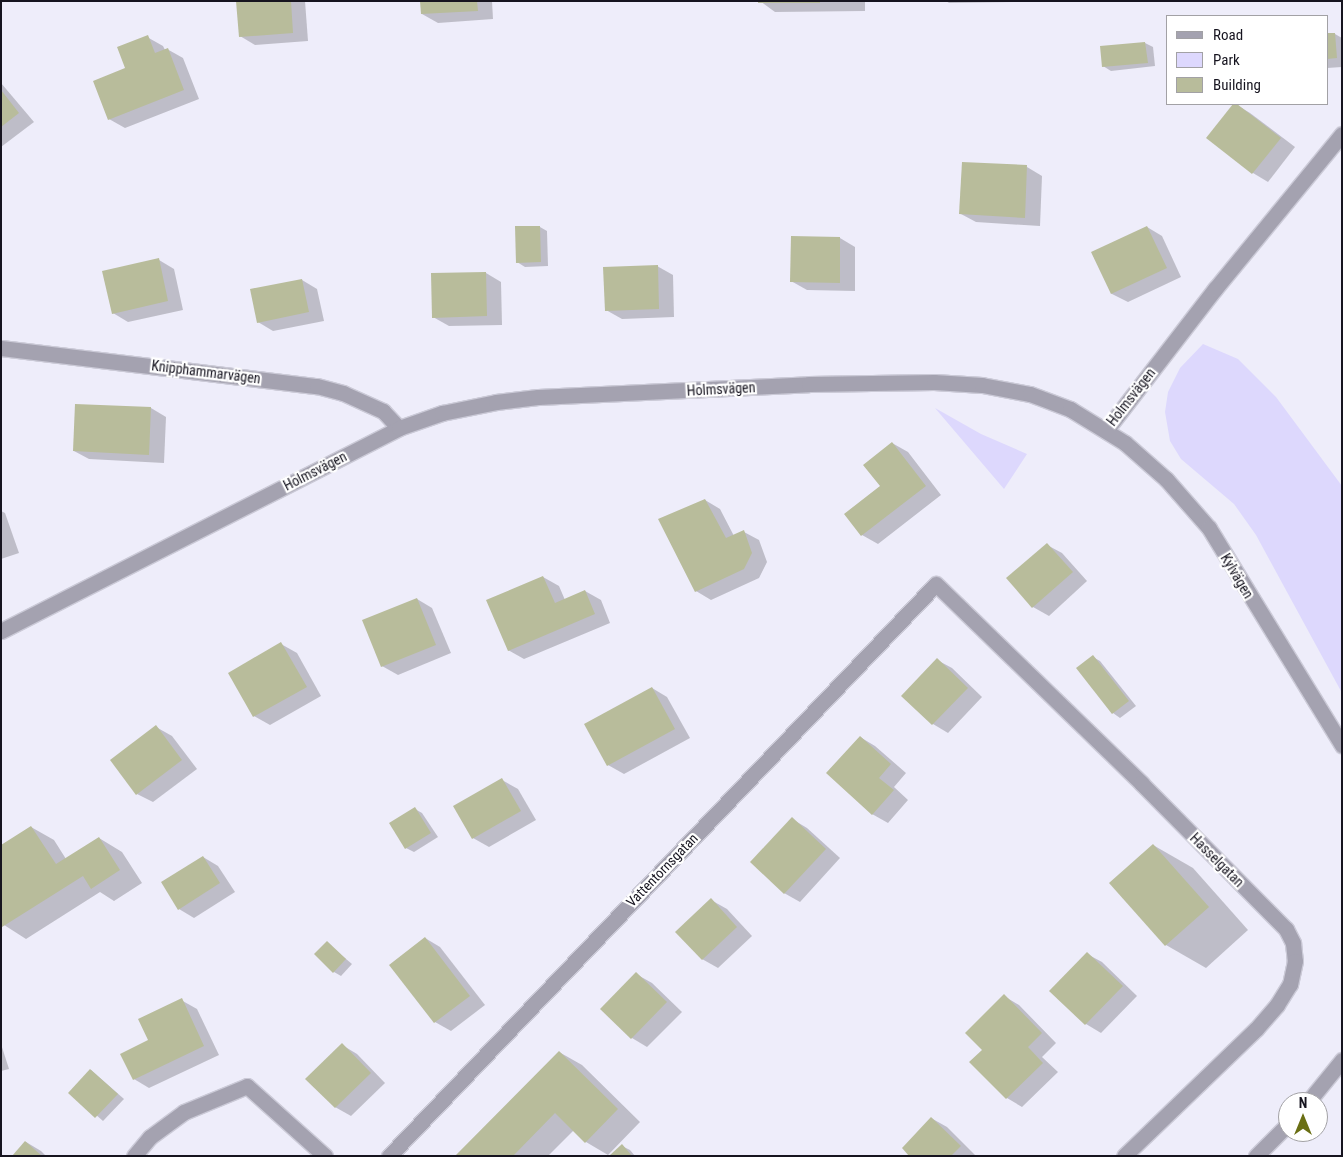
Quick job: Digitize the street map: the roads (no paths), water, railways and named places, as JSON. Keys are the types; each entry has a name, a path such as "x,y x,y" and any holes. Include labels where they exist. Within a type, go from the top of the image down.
{"street":[{"name":"Holmsvägen","path":"1,631 399,428 442,413 496,402 538,397 809,384 934,382 982,385 1030,394 1070,409 1107,429 1215,289 1342,134"},
{"name":"Knipphammarvägen","path":"1,348 317,386 342,392 383,411 399,428"},
{"name":"Kylvägen","path":"1107,429 1166,478 1209,528 1342,745"},
{"name":"Vattentornsgatan","path":"388,1156 936,584"},
{"name":"Hasselgatan","path":"936,584 1286,929 1293,943 1295,961 1290,984 1277,1005 1256,1029 1124,1156"},
{"path":"1316,1092 1342,1060"},
{"path":"134,1156 150,1137 184,1112 247,1086 326,1156"},
{"path":"1256,1156 1278,1134"}]}
